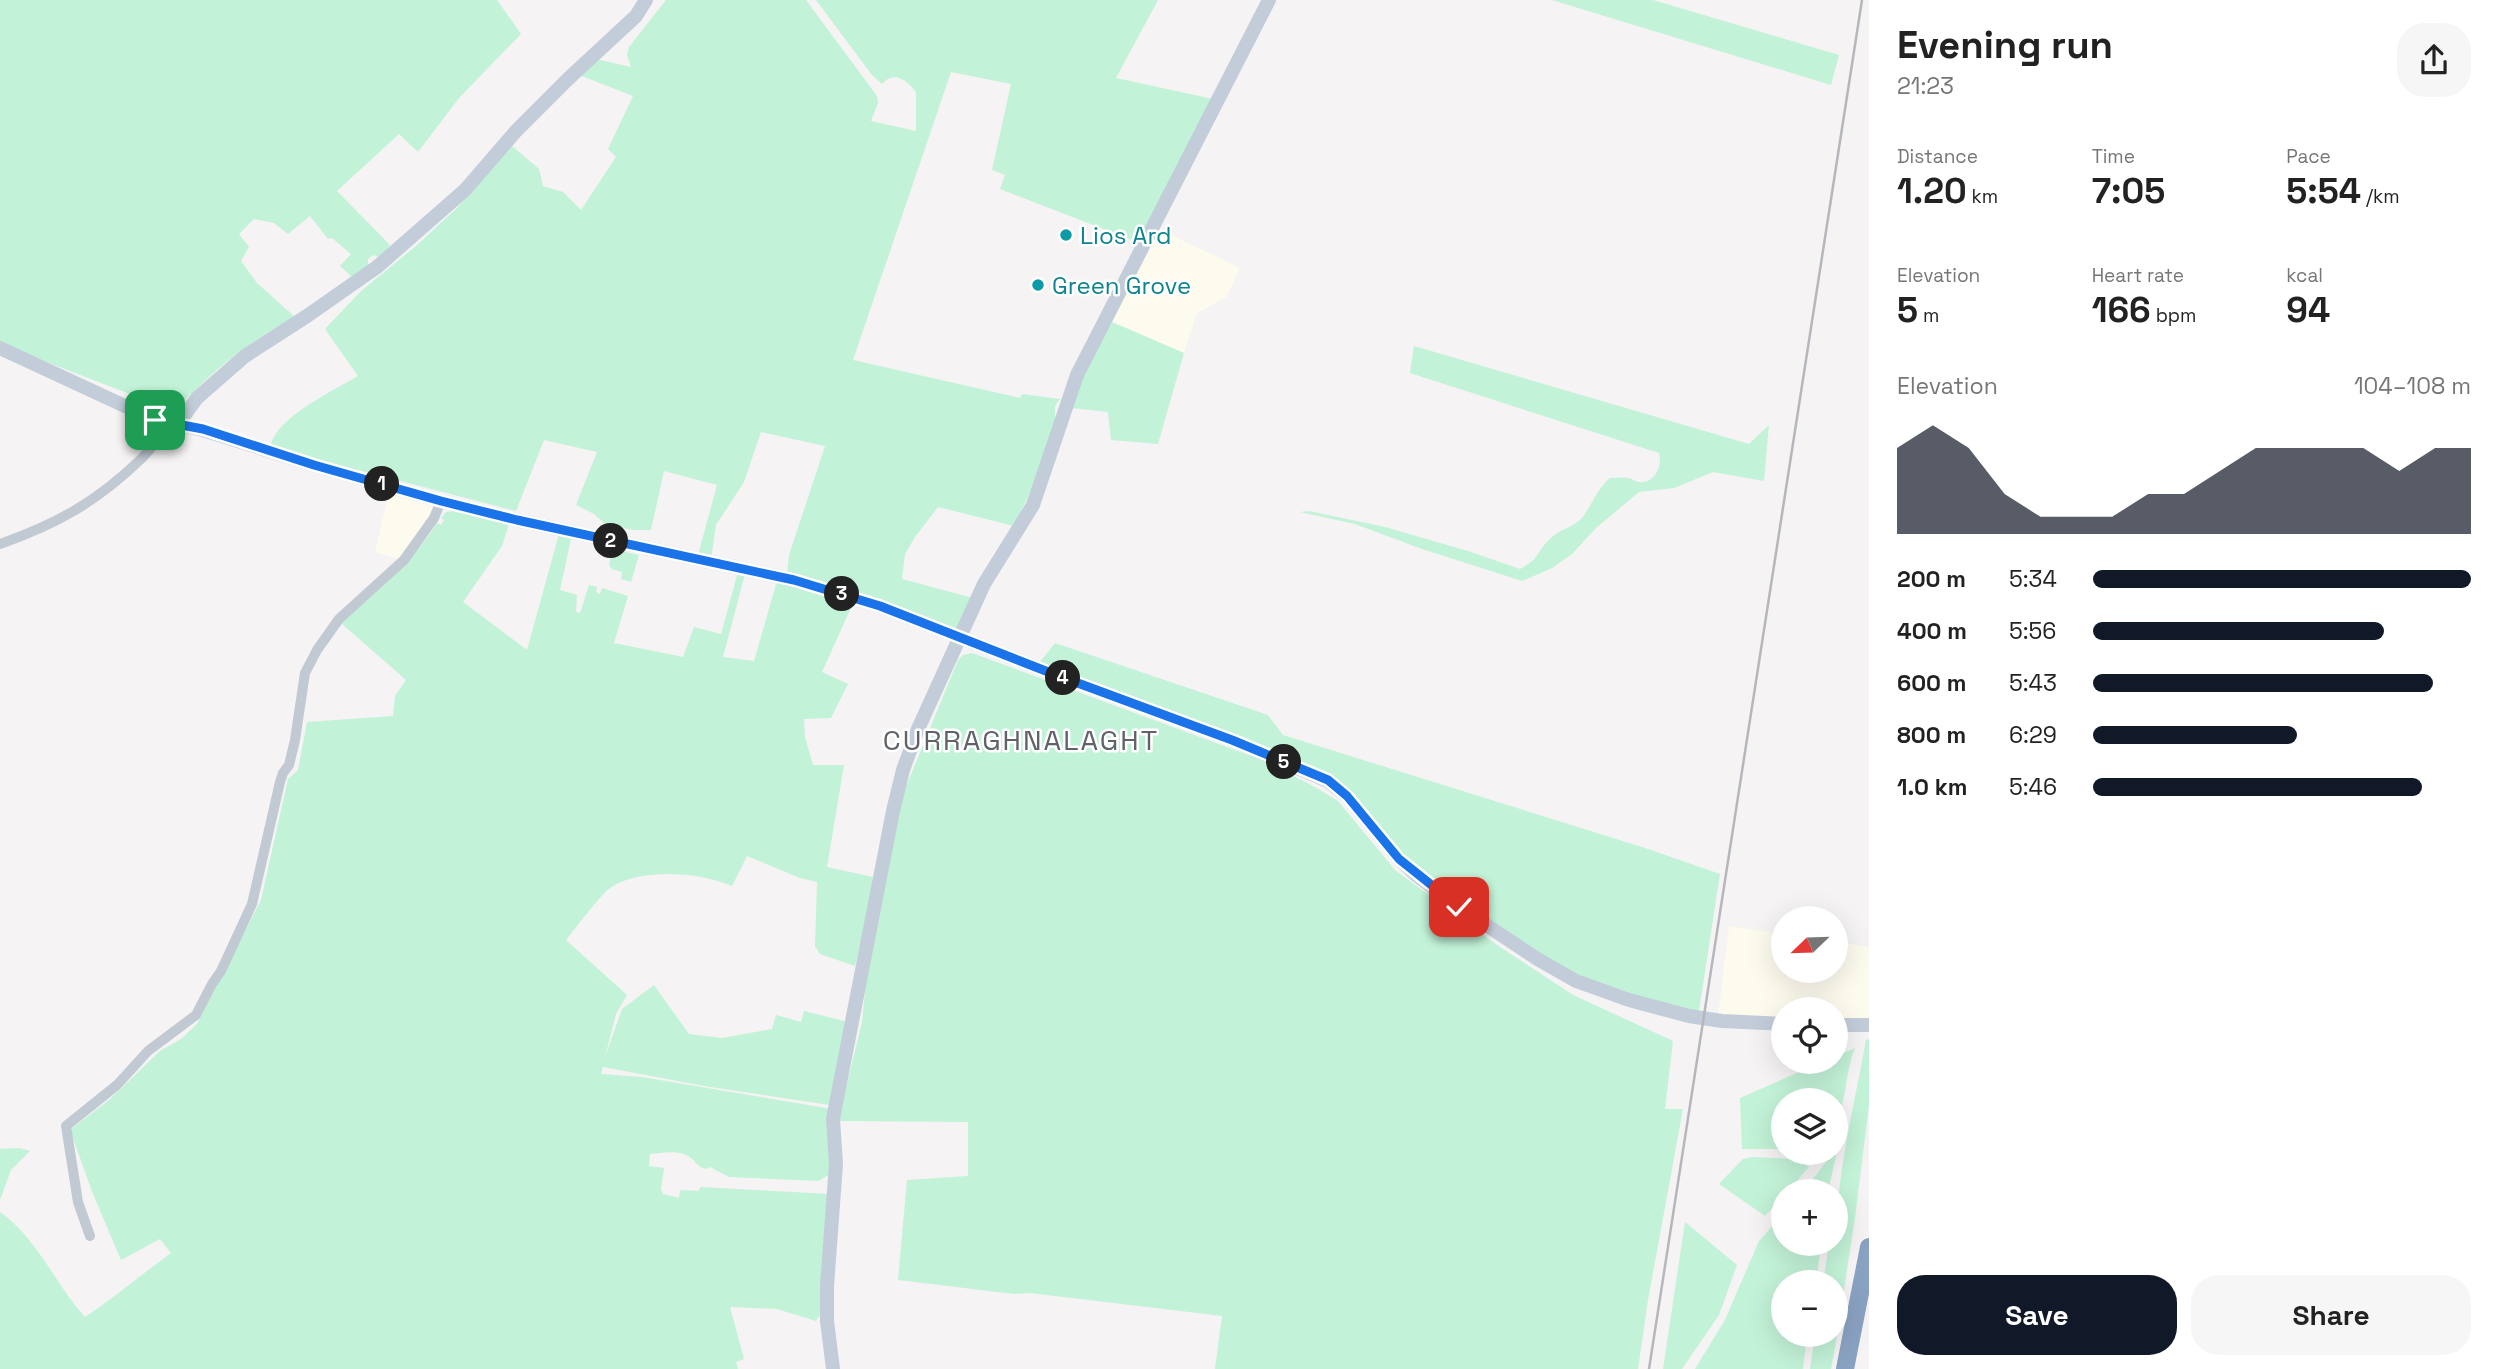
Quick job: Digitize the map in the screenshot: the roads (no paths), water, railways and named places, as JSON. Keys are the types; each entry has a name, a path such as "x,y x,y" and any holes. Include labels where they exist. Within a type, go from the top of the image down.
{"highway":[{"path":"1845,1369 1869,1247"}],"street":[{"path":"0,544 52,525 85,505 142,459 166,430 181,420 197,398 245,356 377,267 466,190 516,131 636,16 646,0"},
{"path":"832,1369 827,1286 836,1164 833,1119 903,770 918,729 984,584 1033,505 1077,375 1269,0"},
{"path":"0,348 155,420 203,429 314,465 441,501 794,580 880,606 1232,740 1328,780 1347,796 1399,859 1416,875 1516,945 1576,981 1629,1000 1689,1016 1771,1023"},
{"path":"90,1236 78,1202 66,1126 117,1085 148,1051 196,1016 221,971 252,904 283,773 289,765 295,740 305,673 317,650 339,620 404,560 434,518 441,501"},
{"path":"1848,1025 1869,1025"}],"railway":[{"path":"1649,1369 1862,0"}],"place":[{"name":"Lios Ard","path":"1066,235"},
{"name":"Green Grove","path":"1038,285"}],"district":[{"name":"CURRAGHNALAGHT","path":"1021,740"}]}
